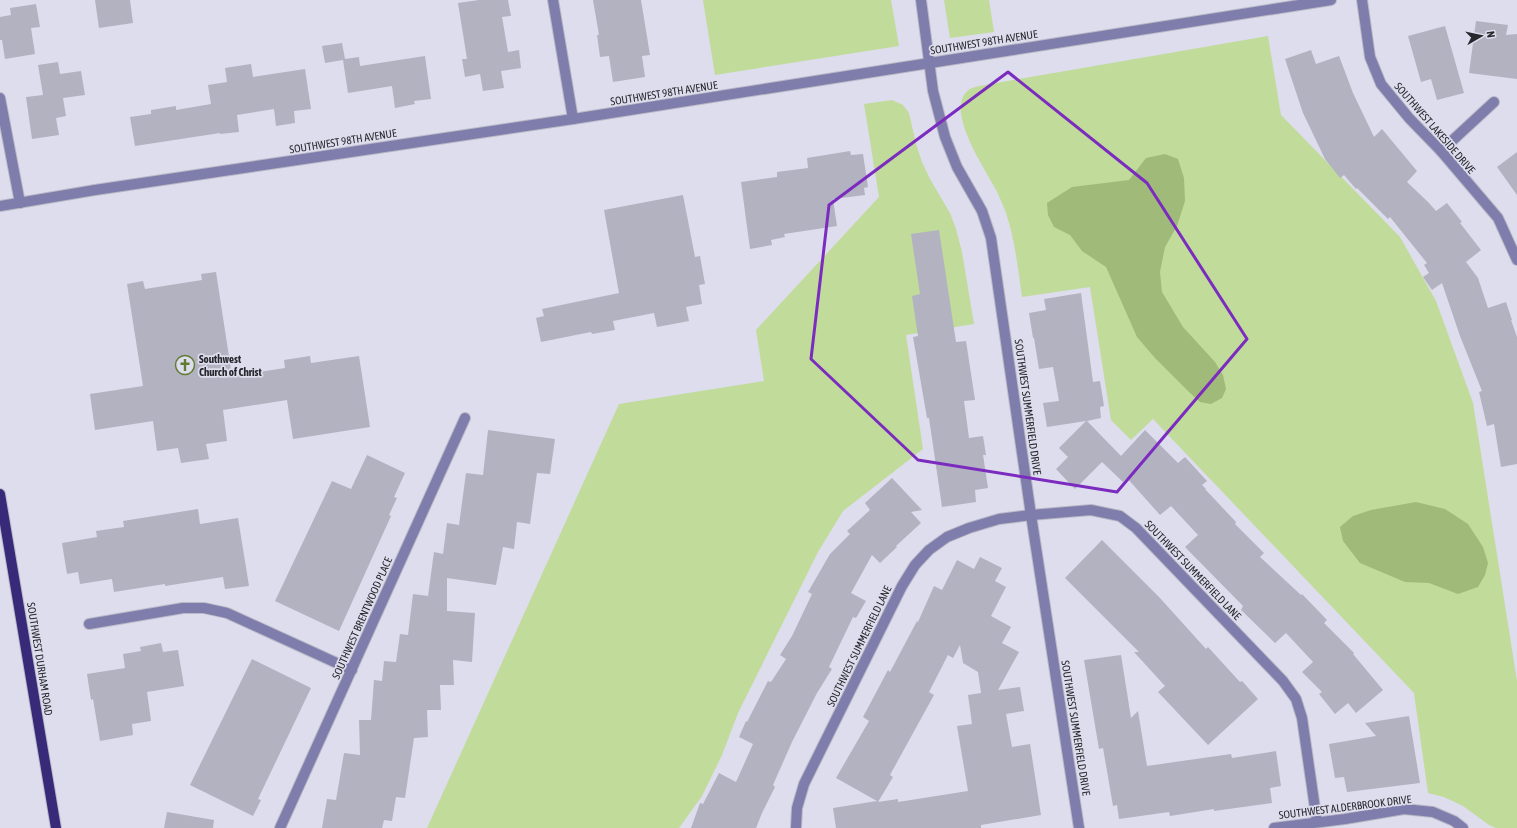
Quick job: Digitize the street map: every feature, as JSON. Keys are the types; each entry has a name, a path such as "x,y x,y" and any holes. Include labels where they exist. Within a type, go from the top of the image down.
{"main road":[{"name":"SOUTHWEST DURHAM ROAD","path":"0,494 56,828"}],"street":[{"path":"553,0 573,119"},
{"name":"SOUTHWEST SUMMERFIELD DRIVE","path":"921,0 934,91 945,137 957,167 982,211 991,238 1031,515 1079,828"},
{"name":"SOUTHWEST 98TH AVENUE","path":"0,206 95,190 573,119 1331,0"},
{"name":"SOUTHWEST LAKESIDE DRIVE","path":"1362,0 1370,57 1381,84 1409,118 1441,151 1498,218 1517,260"},
{"path":"0,98 20,203"},
{"path":"1441,151 1494,102"},
{"name":"SOUTHWEST BRENTWOOD PLACE","path":"280,828 465,418"},
{"name":"SOUTHWEST SUMMERFIELD LANE","path":"796,828 797,808 804,784 902,586 915,565 929,550 947,537 969,528 999,519 1091,510 1120,516 1136,528 1283,682 1296,699 1302,718 1317,822"},
{"path":"89,624 183,608 204,608 228,613 352,670"},
{"name":"SOUTHWEST ALDERBROOK DRIVE","path":"1274,828 1345,819 1404,809 1433,812 1454,821 1463,828"}],"highlighted area":[{"path":"1008,72 1147,183 1247,339 1117,492 918,460 811,359 829,205"}],"shaded area":[{"path":"703,0 891,0 899,46 715,75"},
{"path":"944,0 989,0 994,32 950,38"},
{"path":"1268,36 1281,115 1400,237 1436,301 1473,403 1517,681 1517,828 1496,828 1489,825 1463,806 1444,797 1428,793 1414,693 1153,419 1131,440 1111,420 1090,287 1022,297 1014,244 1006,213 996,190 967,135 962,121 961,108 963,97 970,89 974,87"},
{"path":"892,100 903,105 909,113 922,162 950,213 956,229 962,252 974,324 906,335 923,449 843,511 818,552 738,713 722,755 702,796 679,828 427,828 619,404 764,381 756,330 879,197 864,104"},
{"path":"1165,154 1178,159 1184,178 1185,201 1177,226 1165,247 1160,272 1162,292 1183,327 1215,362 1223,375 1226,389 1222,398 1211,404 1200,402 1155,358 1137,337 1106,267 1082,251 1070,235 1054,227 1048,215 1047,203 1072,187 1129,180 1146,158"},
{"path":"1416,502 1445,509 1468,524 1483,547 1488,563 1485,575 1478,587 1458,594 1429,583 1405,582 1360,563 1343,541 1340,527 1353,516 1371,510"}],"building":[{"path":"95,0 130,0 133,23 99,28"},
{"path":"479,0 508,0 511,16 502,17 508,52 519,50 521,68 501,71 504,88 483,91 480,74 465,77 462,59 467,59 458,3"},
{"path":"593,0 641,0 650,55 642,56 645,77 613,82 609,56 600,57 597,35 599,35"},
{"path":"36,4 40,27 31,28 35,54 5,59 2,40 0,40 0,17 11,15 10,8"},
{"path":"1476,21 1508,25 1506,35 1517,34 1517,79 1469,73"},
{"path":"1445,26 1464,93 1437,100 1431,79 1421,82 1408,36"},
{"path":"342,43 345,59 359,57 360,66 425,56 431,99 414,101 415,104 395,108 392,86 348,93 343,60 325,63 322,46"},
{"path":"1311,50 1316,64 1339,56 1353,93 1374,137 1382,129 1417,171 1407,182 1436,211 1447,203 1481,250 1466,262 1478,278 1488,308 1506,302 1517,337 1517,464 1501,467 1494,424 1487,426 1479,392 1482,391 1460,336 1442,283 1432,290 1423,277 1429,273 1424,265 1427,263 1390,217 1388,219 1357,188 1356,189 1344,175 1340,178 1325,159 1303,113 1285,59"},
{"path":"58,62 60,74 81,71 85,95 63,98 66,116 56,118 59,135 32,139 26,97 43,95 38,65"},
{"path":"251,64 253,77 305,69 311,109 294,111 295,123 276,126 274,109 237,115 239,132 220,133 135,146 130,117 151,114 151,110 176,106 176,110 211,104 208,85 227,82 225,68"},
{"path":"850,151 851,155 863,154 868,187 864,188 865,195 833,199 837,226 784,234 785,237 771,240 772,245 750,249 741,182 777,177 777,172 808,168 807,158"},
{"path":"1517,152 1517,195 1497,167"},
{"path":"683,195 695,257 700,256 705,284 699,285 702,304 686,307 689,321 657,327 654,313 613,321 615,330 592,334 591,332 541,342 536,318 544,316 542,309 619,293 604,210"},
{"path":"939,230 956,342 966,341 975,400 964,401 969,438 983,436 986,455 983,455 988,488 975,490 976,502 942,507 929,418 927,418 913,337 918,336 912,296 920,294 911,234"},
{"name":"Southwest Church of Christ","path":"216,272 232,376 285,368 284,360 310,356 311,363 359,356 370,427 293,439 287,400 223,410 227,441 206,444 209,459 181,463 178,448 157,451 153,421 95,430 90,394 143,386 127,284 143,281 145,289 202,280 201,274"},
{"path":"1081,293 1093,382 1100,381 1104,406 1100,407 1101,418 1087,421 1121,456 1145,430 1178,463 1185,457 1207,481 1202,485 1205,489 1236,522 1235,524 1264,553 1260,557 1301,595 1302,594 1327,620 1324,623 1354,653 1353,654 1383,690 1356,713 1348,703 1335,714 1319,694 1322,692 1302,672 1313,662 1286,633 1275,643 1241,610 1243,606 1185,547 1198,535 1171,506 1160,515 1127,478 1123,482 1102,462 1075,489 1056,469 1068,457 1059,448 1086,421 1047,427 1043,403 1059,401 1053,367 1039,369 1029,313 1046,310 1044,299"},
{"path":"488,430 555,439 550,474 537,473 530,524 517,522 514,549 503,547 496,585 447,578 447,611 475,613 472,662 453,660 454,685 440,685 441,710 427,710 428,737 414,738 405,798 396,797 392,821 384,820 382,828 322,828 327,799 336,800 344,753 360,755 359,720 371,720 374,680 382,681 384,661 396,662 400,634 408,635 413,594 428,596 434,552 443,554 447,523 459,525 466,473 483,475"},
{"path":"367,455 405,473 394,497 397,498 389,515 391,516 339,631 275,601 332,481 351,489"},
{"path":"892,478 922,510 911,512 921,523 880,563 872,555 851,593 866,601 856,618 853,617 829,667 832,669 817,693 792,742 773,785 775,787 756,828 691,828 700,803 703,804 719,773 736,782 753,744 739,737 768,681 771,682 786,659 780,655 792,636 812,594 808,592 830,554 850,534 847,531 870,510 865,503"},
{"path":"198,509 200,524 238,518 249,586 225,589 223,577 114,592 112,579 80,584 78,572 67,574 62,543 97,537 96,531 124,527 123,521"},
{"path":"1102,540 1159,597 1206,649 1208,647 1258,699 1208,745 1158,692 1165,686 1134,652 1139,652 1065,578"},
{"path":"980,557 1002,568 995,581 1006,587 991,616 1011,627 1002,643 1019,652 998,690 1020,687 1024,711 1006,714 1012,747 1030,744 1041,815 981,825 981,828 836,828 833,808 877,801 836,778 869,721 863,717 888,670 890,672 917,621 918,622 934,586 942,590 957,560 974,569","holes":["960,645 963,663 978,672 981,693 968,695 972,724 957,726 968,791 898,802 898,799 878,802 893,777 890,775 934,695 929,692 948,655 953,658"]},
{"path":"161,643 163,652 178,650 184,686 147,692 151,721 132,724 133,735 100,741 87,674 125,668 123,654 141,651 140,647"},
{"path":"1121,655 1131,718 1138,711 1147,766 1231,754 1232,758 1276,751 1281,786 1270,788 1272,803 1214,811 1214,809 1170,816 1169,812 1119,819 1117,805 1113,806 1103,748 1099,749 1084,660"},
{"path":"252,659 311,688 258,799 261,800 253,816 190,785"},
{"path":"1409,716 1420,783 1347,792 1344,777 1335,778 1329,744 1376,736 1365,723"},
{"path":"167,812 214,820 213,828 164,828"}],"place":[{"name":"Southwest Church of Christ","path":"185,365"}]}
